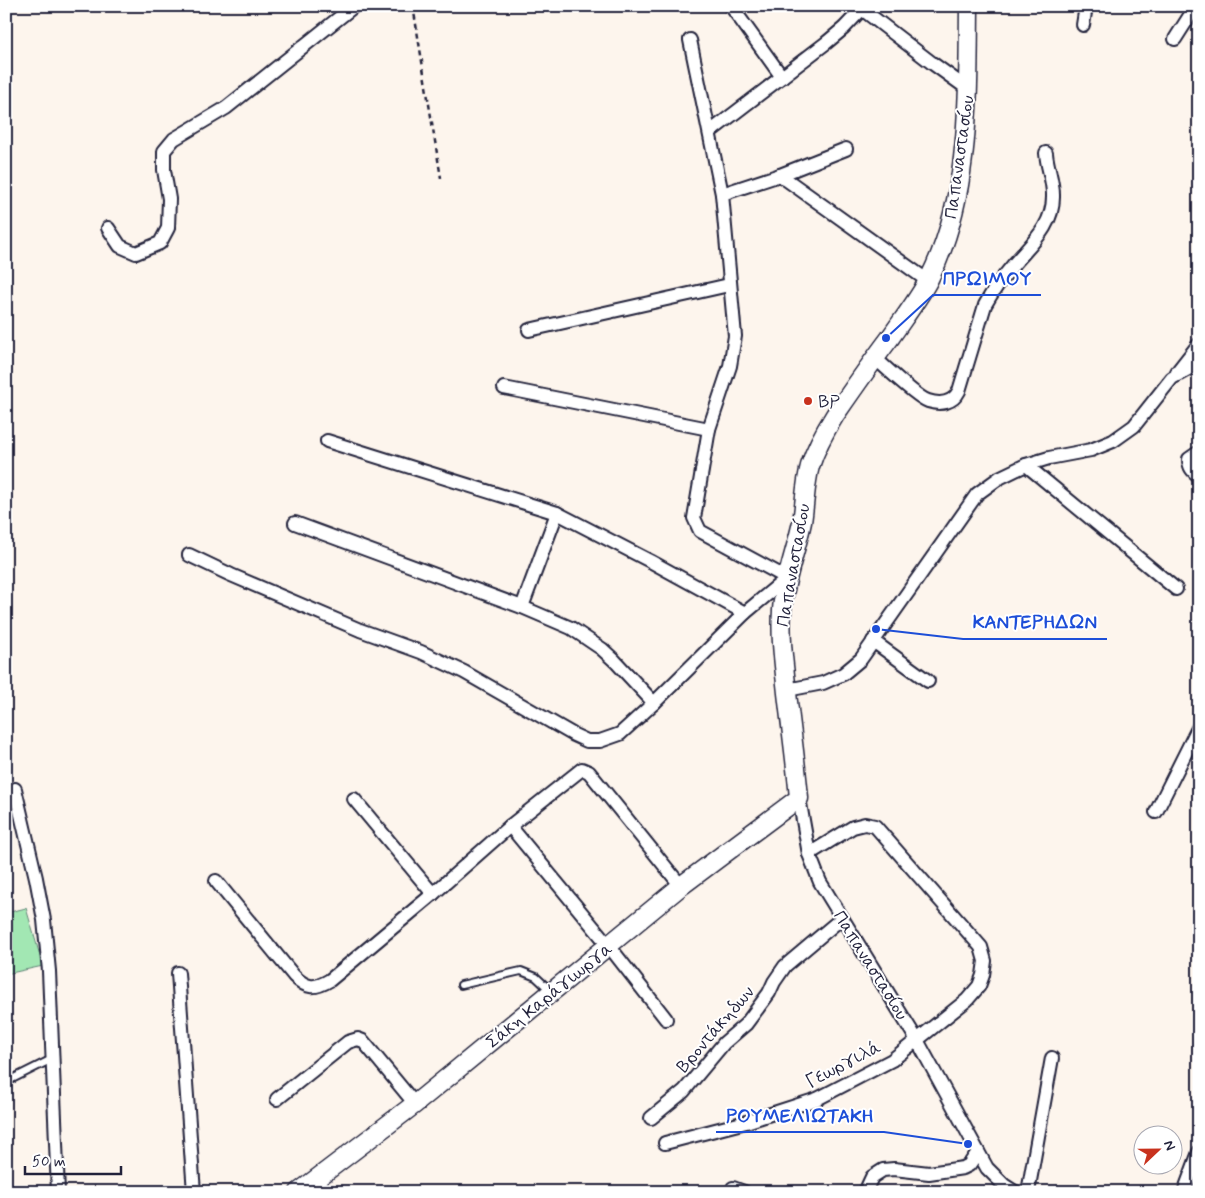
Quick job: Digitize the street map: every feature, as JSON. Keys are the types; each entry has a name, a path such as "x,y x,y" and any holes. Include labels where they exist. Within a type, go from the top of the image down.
{"street":[{"path":"108,228 120,246 136,253 160,243 168,228 169,199 164,170 164,151 174,139 226,108 354,6"},
{"path":"731,6 782,77"},
{"name":"Παπαναστασίου","path":"969,6 968,89 964,137 955,203 947,235 928,281 917,300 835,415 815,451 810,467 796,546 787,578 780,633 799,798 809,854 820,882 917,1040 987,1168 1007,1190"},
{"path":"1083,25 1086,6"},
{"path":"1175,39 1196,6"},
{"path":"710,132 844,28 860,8 968,89"},
{"path":"189,554 231,575 350,626 421,652 464,672 574,735 587,741 600,742 620,734 745,613 787,578 700,531 694,518 709,429 730,366 735,336 722,194 690,40"},
{"path":"722,194 780,175 846,149"},
{"path":"875,358 926,401 942,403 956,398 985,305 1014,264 1034,242 1050,217 1053,195 1046,153"},
{"path":"780,175 928,281"},
{"path":"529,330 729,285"},
{"path":"787,690 823,683 843,674 861,659 977,494 999,478 1026,465 1049,458 1091,450 1113,441 1134,426 1199,344"},
{"path":"1172,378 1199,363"},
{"path":"504,388 709,429"},
{"path":"328,441 557,513 745,613"},
{"path":"1199,452 1190,459 1189,465 1193,472 1199,476"},
{"path":"1026,465 1176,589"},
{"path":"522,607 557,513"},
{"path":"295,523 522,607 571,628 602,649 654,703"},
{"path":"873,641 928,681"},
{"path":"1156,812 1199,726"},
{"path":"216,881 294,976 301,983 309,986 319,986 330,980 434,894 510,826 582,769 588,772 681,886"},
{"path":"15,790 44,920 49,971 58,1192"},
{"name":"Σάκη Καράγιωργα","path":"299,1192 415,1104 681,886 799,798"},
{"path":"354,799 434,894"},
{"name":"Γεωργιλά","path":"665,1143 746,1122 817,1099 892,1060 967,1000 979,986 984,975 985,961 981,948 875,826 865,824 853,828 809,854"},
{"path":"510,826 609,946 666,1019"},
{"name":"Βροντάκηδων","path":"651,1118 684,1091 724,1043 746,1024 769,993 784,966 842,918"},
{"path":"178,973 194,1192"},
{"path":"277,1099 348,1042 358,1039 363,1041 415,1104"},
{"path":"1028,1192 1052,1058"},
{"path":"865,1192 872,1177 883,1170 894,1169 928,1173 963,1168 969,1165 978,1152"},
{"path":"1184,1192 1199,1152"}],"lane":[{"path":"461,986 521,971 536,977 552,993"},
{"path":"6,1082 52,1059"}],"path":[{"path":"413,6 440,178"}],"green space":[{"path":"26,908 43,966 6,974 6,913"}],"place":[{"name":"ΠΡΩΙΜΟΥ","path":"886,338"},
{"name":"BP","path":"808,401"},
{"name":"ΚΑΝΤΕΡΗΔΩΝ","path":"876,629"},
{"name":"ΡΟΥΜΕΛΙΩΤΑΚΗ","path":"968,1144"}]}
